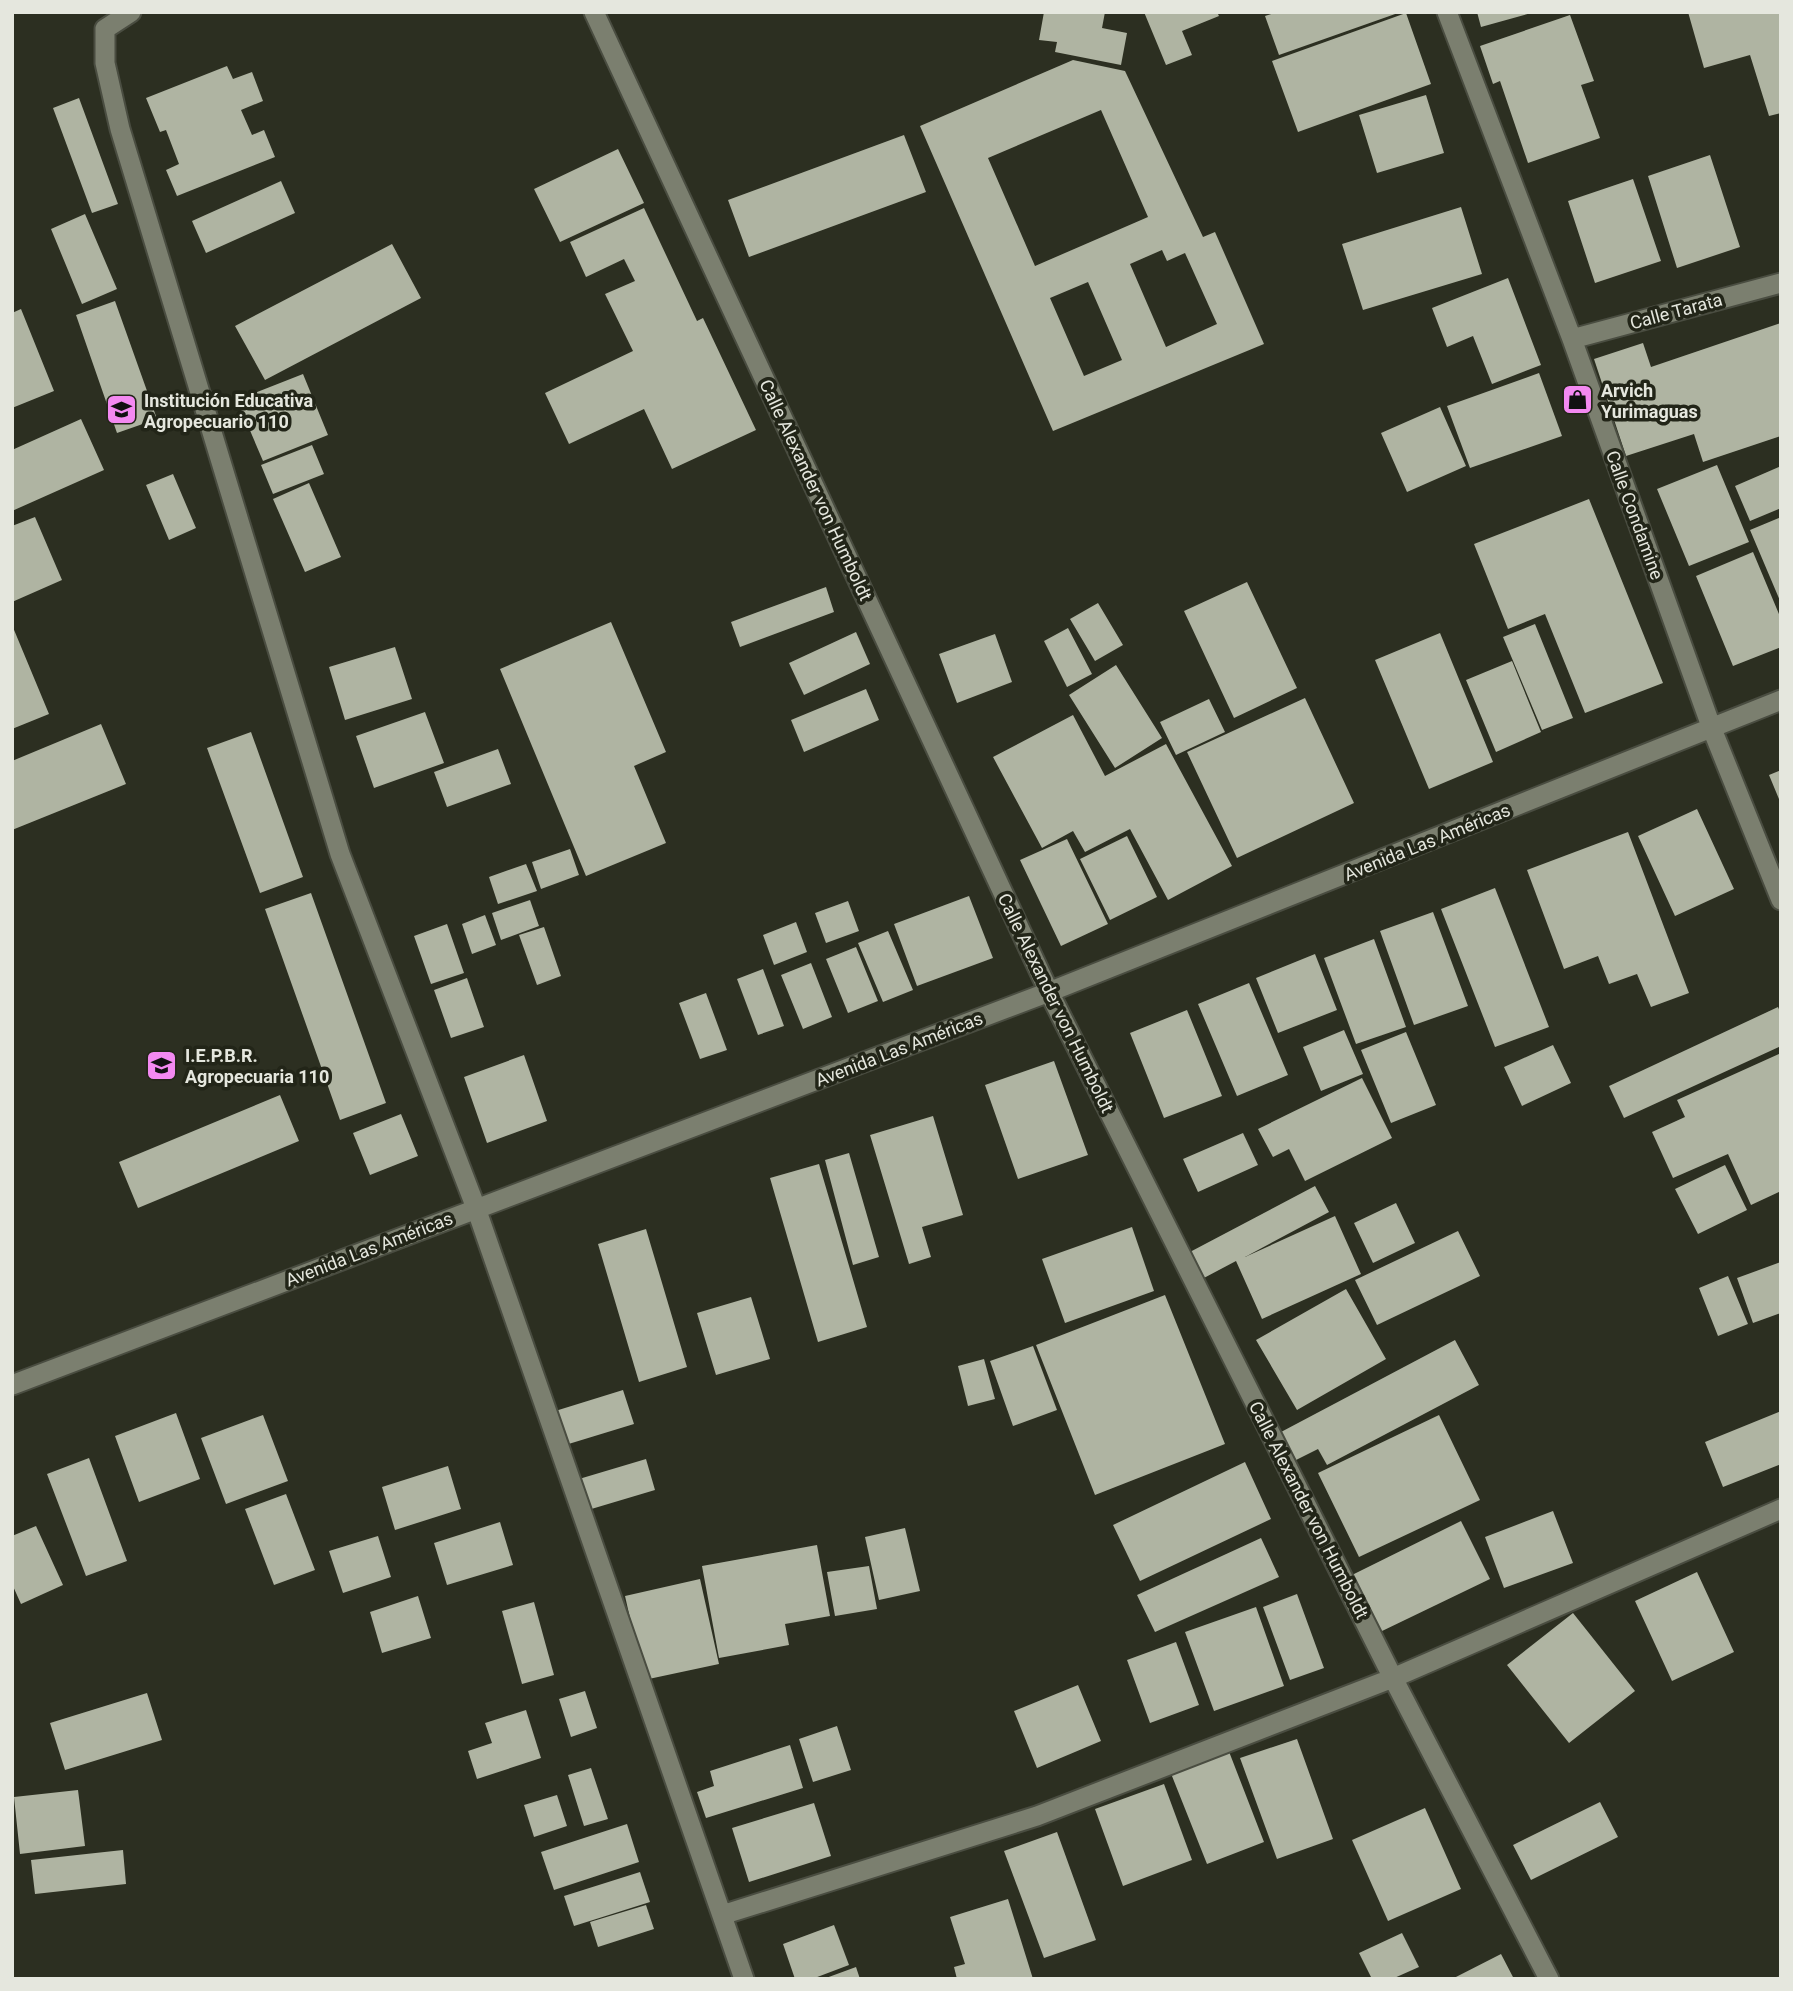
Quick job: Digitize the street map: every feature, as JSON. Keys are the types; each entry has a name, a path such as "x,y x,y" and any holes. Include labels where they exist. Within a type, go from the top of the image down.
{"street":[{"path":"131,12 105,29 105,63 120,129 340,854 476,1208 744,1979"},
{"name":"Calle Alexander von Humboldt","path":"594,12 1049,992 1393,1678 1549,1979"},
{"name":"Calle Condamine","path":"1447,12 1572,339 1712,729 1781,900"},
{"name":"Calle Tarata","path":"1572,339 1781,283"},
{"name":"Avenida Las Américas","path":"12,1385 1049,992 1781,700"},
{"path":"722,1915 1037,1816 1393,1678 1781,1509"}],"building":[{"path":"1044,12 1105,12 1102,28 1127,33 1121,65 1055,52 1057,42 1039,40"},
{"path":"1144,12 1217,12 1219,16 1182,31 1192,55 1166,65"},
{"path":"1277,12 1398,13 1279,55 1265,16"},
{"path":"1477,12 1531,12 1531,13 1481,27"},
{"path":"1688,12 1781,12 1781,113 1769,116 1750,55 1704,68"},
{"path":"1406,13 1431,84 1298,132 1272,61"},
{"path":"1570,15 1594,81 1581,85 1600,138 1528,163 1500,81 1493,84 1480,46"},
{"path":"1073,60 1125,71 1203,237 1215,232 1264,344 1053,431 920,126","holes":["1101,110 1148,217 1035,266 988,158","1162,250 1167,261 1185,253 1217,324 1166,347 1130,264","1088,282 1122,360 1084,376 1050,298"]},
{"path":"227,66 233,79 252,72 263,101 241,110 252,135 264,130 275,157 177,196 166,170 179,164 166,130 160,132 146,98"},
{"path":"1426,95 1444,153 1377,173 1359,115"},
{"path":"79,98 118,204 92,213 53,108"},
{"path":"904,135 926,192 749,257 728,200"},
{"path":"618,149 644,203 560,242 534,189"},
{"path":"1710,155 1740,247 1677,268 1648,176"},
{"path":"1633,179 1661,261 1595,283 1568,201"},
{"path":"281,181 295,213 206,253 192,221"},
{"path":"1461,207 1482,274 1363,310 1342,244"},
{"path":"644,208 697,321 703,318 756,430 672,469 644,409 569,444 545,393 633,351 605,294 635,281 624,259 586,277 570,242"},
{"path":"85,214 117,289 82,304 51,229"},
{"path":"392,244 421,298 265,380 235,326"},
{"path":"1508,278 1541,365 1492,384 1473,336 1447,347 1432,308"},
{"path":"115,301 157,419 117,433 76,315"},
{"path":"21,309 54,391 12,408 12,313"},
{"path":"1781,323 1781,436 1703,462 1694,434 1626,456 1594,359 1643,343 1651,367"},
{"path":"1539,373 1562,436 1470,468 1447,406"},
{"path":"303,374 328,435 263,461 237,400"},
{"path":"1440,407 1466,466 1407,492 1381,433"},
{"path":"81,419 104,470 12,511 12,450"},
{"path":"312,445 324,474 273,494 261,465"},
{"path":"1717,465 1749,542 1689,566 1657,489"},
{"path":"1781,466 1781,508 1750,521 1735,486"},
{"path":"173,474 196,528 169,540 146,485"},
{"path":"309,483 341,557 305,572 273,499"},
{"path":"1589,499 1663,683 1585,713 1545,614 1508,629 1474,544"},
{"path":"35,517 62,580 12,602 12,526"},
{"path":"1781,517 1781,603 1750,530"},
{"path":"1753,552 1781,619 1781,647 1733,666 1696,576"},
{"path":"1247,582 1297,688 1234,718 1184,611"},
{"path":"826,587 834,612 740,647 731,622"},
{"path":"1098,603 1123,645 1095,661 1070,619"},
{"path":"611,622 666,752 634,766 666,843 586,876 500,669"},
{"path":"1535,624 1573,718 1542,730 1503,637"},
{"path":"12,625 49,714 12,729"},
{"path":"1068,628 1092,674 1067,687 1044,641"},
{"path":"856,632 870,664 804,695 789,663"},
{"path":"1440,633 1493,762 1429,789 1375,660"},
{"path":"995,634 1012,682 957,703 939,654"},
{"path":"395,647 412,699 345,720 329,667"},
{"path":"1512,661 1541,732 1496,752 1466,680"},
{"path":"1116,665 1162,738 1115,768 1069,695"},
{"path":"866,689 879,720 804,752 791,720"},
{"path":"1305,698 1354,803 1237,858 1187,752"},
{"path":"1209,699 1225,732 1176,755 1160,722"},
{"path":"425,712 444,763 374,788 356,736"},
{"path":"1073,715 1105,776 1166,744 1232,866 1168,900 1130,829 1085,852 1073,831 1042,848 993,757"},
{"path":"101,724 126,784 12,830 12,761"},
{"path":"251,732 303,877 260,893 207,748"},
{"path":"498,749 511,784 447,807 434,772"},
{"path":"1781,770 1781,804 1769,775"},
{"path":"1697,809 1734,889 1675,916 1638,836"},
{"path":"1628,832 1689,993 1651,1007 1637,974 1609,984 1598,956 1564,969 1527,870"},
{"path":"1127,836 1157,897 1110,920 1080,859"},
{"path":"1067,839 1108,924 1061,946 1020,860"},
{"path":"570,849 579,875 541,889 532,862"},
{"path":"526,864 537,891 498,904 489,877"},
{"path":"1495,888 1549,1027 1495,1047 1441,909"},
{"path":"311,893 386,1103 340,1120 265,909"},
{"path":"969,896 993,958 917,986 894,924"},
{"path":"530,900 539,926 501,940 492,913"},
{"path":"848,901 859,931 826,943 815,913"},
{"path":"1433,912 1468,1006 1414,1025 1380,931"},
{"path":"485,915 496,945 472,954 462,924"},
{"path":"796,922 807,952 774,965 763,935"},
{"path":"447,924 464,973 431,984 414,936"},
{"path":"544,927 561,976 537,985 519,935"},
{"path":"888,931 913,990 883,1002 858,943"},
{"path":"1374,939 1406,1027 1356,1044 1324,958"},
{"path":"856,947 878,1001 848,1013 826,959"},
{"path":"1315,954 1337,1010 1278,1033 1256,978"},
{"path":"811,963 832,1017 803,1029 781,975"},
{"path":"763,969 784,1026 758,1035 737,979"},
{"path":"467,978 484,1027 451,1038 434,990"},
{"path":"1249,983 1288,1075 1237,1096 1198,1004"},
{"path":"706,993 727,1050 700,1059 679,1003"},
{"path":"1778,1007 1781,1014 1781,1046 1624,1118 1609,1086"},
{"path":"1187,1010 1222,1096 1164,1118 1130,1033"},
{"path":"1344,1030 1363,1074 1321,1091 1303,1047"},
{"path":"1406,1032 1436,1105 1391,1123 1361,1050"},
{"path":"1553,1045 1571,1083 1522,1106 1504,1067"},
{"path":"1781,1053 1781,1191 1751,1205 1728,1154 1673,1178 1652,1132 1685,1117 1677,1100"},
{"path":"524,1055 547,1121 487,1143 464,1077"},
{"path":"1054,1061 1088,1155 1018,1179 985,1085"},
{"path":"1362,1078 1392,1138 1305,1181 1289,1149 1273,1157 1258,1129"},
{"path":"280,1095 299,1141 138,1208 119,1162"},
{"path":"401,1114 418,1156 370,1175 353,1133"},
{"path":"933,1116 963,1215 922,1227 931,1257 909,1264 870,1135"},
{"path":"1243,1133 1258,1165 1198,1192 1183,1159"},
{"path":"849,1153 879,1257 853,1265 825,1160"},
{"path":"819,1164 867,1327 818,1342 770,1178"},
{"path":"1725,1165 1747,1210 1698,1234 1675,1189"},
{"path":"1315,1186 1329,1212 1245,1257 1335,1216 1361,1274 1262,1319 1236,1261 1202,1279 1188,1253"},
{"path":"1396,1203 1415,1243 1373,1263 1354,1223"},
{"path":"1132,1227 1154,1291 1065,1323 1042,1259"},
{"path":"646,1229 687,1367 639,1382 598,1244"},
{"path":"1458,1231 1480,1276 1377,1325 1355,1280"},
{"path":"1781,1262 1781,1313 1753,1323 1737,1278"},
{"path":"1728,1276 1748,1324 1718,1336 1699,1288"},
{"path":"1346,1289 1386,1359 1297,1410 1256,1340"},
{"path":"1165,1295 1225,1444 1095,1495 1036,1345"},
{"path":"751,1297 770,1359 716,1375 697,1313"},
{"path":"1455,1340 1479,1385 1327,1465 1318,1449 1296,1460 1281,1432"},
{"path":"1033,1346 1057,1410 1013,1426 990,1361"},
{"path":"984,1359 995,1399 968,1406 958,1366"},
{"path":"623,1390 634,1424 562,1446 552,1412"},
{"path":"1781,1411 1781,1464 1723,1487 1705,1442"},
{"path":"176,1413 200,1479 139,1502 115,1436"},
{"path":"263,1415 288,1481 226,1504 201,1438"},
{"path":"1439,1415 1480,1500 1359,1557 1318,1473"},
{"path":"89,1458 127,1561 86,1576 47,1474"},
{"path":"646,1459 655,1490 588,1510 579,1479"},
{"path":"1245,1462 1271,1519 1140,1581 1113,1525"},
{"path":"448,1466 461,1509 395,1530 382,1487"},
{"path":"286,1494 315,1570 274,1585 245,1509"},
{"path":"1553,1511 1573,1563 1504,1588 1485,1537"},
{"path":"1461,1521 1490,1579 1380,1632 1352,1575"},
{"path":"500,1522 513,1565 447,1585 434,1543"},
{"path":"36,1526 63,1585 21,1604 12,1584 12,1536"},
{"path":"905,1528 920,1591 879,1600 865,1537"},
{"path":"378,1536 391,1577 343,1593 329,1551"},
{"path":"1261,1538 1279,1577 1155,1632 1137,1595"},
{"path":"817,1545 830,1616 785,1624 789,1645 719,1658 702,1566"},
{"path":"869,1566 877,1609 835,1616 827,1572"},
{"path":"1697,1572 1734,1652 1672,1681 1635,1601"},
{"path":"700,1579 719,1664 644,1680 625,1596"},
{"path":"1297,1594 1324,1668 1290,1680 1263,1607"},
{"path":"418,1596 431,1638 382,1653 370,1612"},
{"path":"534,1602 554,1675 522,1684 502,1611"},
{"path":"1256,1607 1284,1686 1214,1711 1185,1632"},
{"path":"1573,1613 1635,1691 1569,1743 1507,1665"},
{"path":"1176,1642 1199,1705 1150,1723 1127,1660"},
{"path":"1078,1685 1101,1741 1037,1768 1014,1711"},
{"path":"585,1691 597,1728 571,1737 559,1699"},
{"path":"147,1693 162,1740 65,1770 50,1723"},
{"path":"526,1710 541,1758 477,1779 468,1751 492,1743 485,1723"},
{"path":"837,1726 851,1770 813,1782 799,1739"},
{"path":"1297,1739 1333,1839 1277,1859 1240,1758"},
{"path":"790,1745 803,1788 706,1818 697,1792 714,1786 710,1771"},
{"path":"1228,1749 1264,1842 1207,1864 1170,1771"},
{"path":"591,1768 608,1819 584,1826 568,1775"},
{"path":"1164,1784 1192,1860 1123,1886 1095,1809"},
{"path":"78,1790 85,1846 20,1854 14,1797"},
{"path":"557,1795 567,1826 534,1837 524,1805"},
{"path":"1600,1802 1618,1837 1531,1880 1513,1845"},
{"path":"814,1803 831,1856 749,1882 732,1828"},
{"path":"1425,1808 1461,1889 1388,1921 1352,1840"},
{"path":"627,1824 639,1862 554,1890 541,1852"},
{"path":"1057,1832 1096,1940 1044,1958 1004,1851"},
{"path":"123,1850 126,1884 35,1894 31,1860"},
{"path":"640,1872 650,1902 574,1926 564,1896"},
{"path":"1008,1899 1033,1979 957,1979 954,1967 965,1964 950,1917"},
{"path":"646,1905 654,1929 598,1947 590,1922"},
{"path":"834,1925 849,1965 812,1979 795,1979 783,1944"},
{"path":"1402,1933 1419,1967 1392,1979 1372,1979 1359,1953"},
{"path":"1501,1954 1514,1979 1452,1979"},
{"path":"856,1967 860,1979 826,1979 826,1978"}],"place":[{"name":"Arvich Yurimaguas","path":"1578,400"},
{"name":"Institución Educativa Agropecuario 110","path":"121,410"},
{"name":"I.E.P.B.R. Agropecuaria 110","path":"162,1065"}]}
